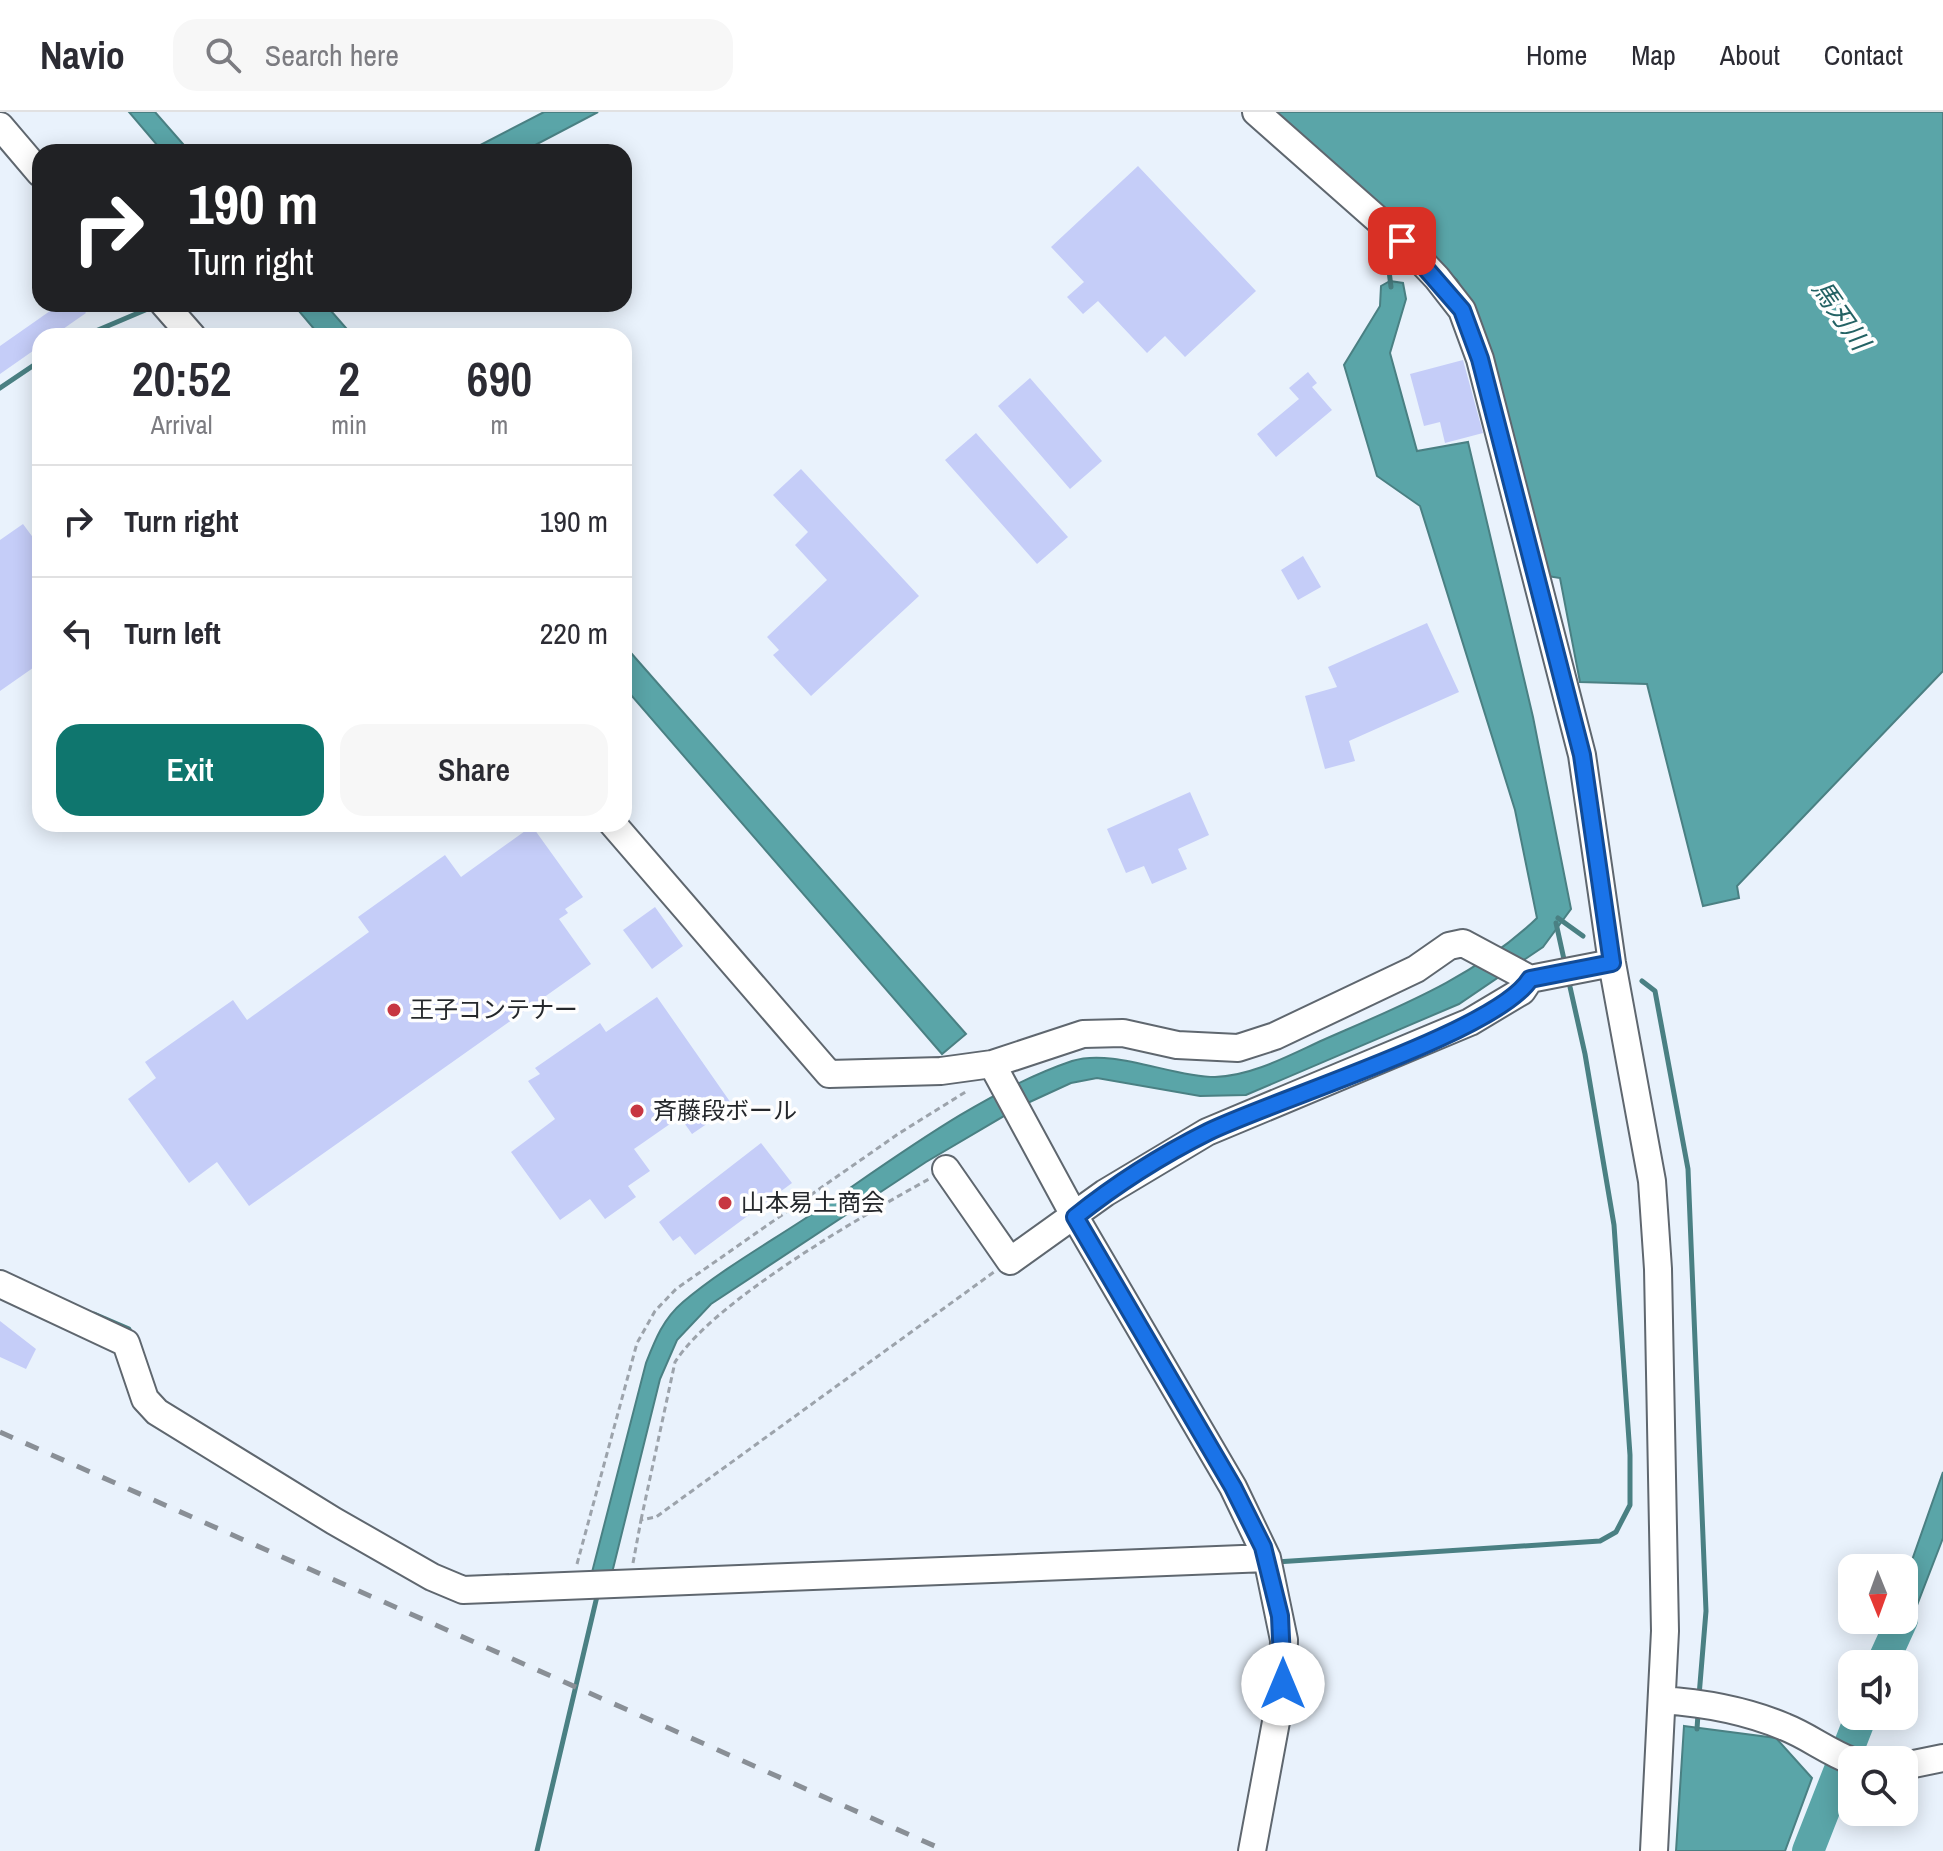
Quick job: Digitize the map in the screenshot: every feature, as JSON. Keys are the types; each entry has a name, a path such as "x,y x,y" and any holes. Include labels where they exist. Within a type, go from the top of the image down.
{"street":[{"path":"1256,112 1402,241 1462,310 1480,359 1582,755 1612,963 1652,1181 1658,1269 1665,1631 1673,1701 1654,1851"},
{"path":"2,135 32,165"},
{"path":"171,312 185,328"},
{"path":"620,832 829,1074 941,1071 996,1075 1083,1034 1123,1033 1189,1047 1238,1048 1275,1036 1416,969 1449,946 1463,943 1531,976 1612,963"},
{"path":"946,1169 1010,1261 1105,1193 1207,1132 1470,1022 1522,991 1531,976"},
{"path":"996,1075 1233,1487 1267,1558 1284,1640 1283,1684 1252,1851"},
{"path":"0,1284 126,1343 145,1399 157,1412 432,1577 463,1590 574,1588 1267,1558"},
{"path":"1673,1701 1715,1704 1787,1727 1838,1756"},
{"path":"1918,1763 1943,1758"}],"path":[{"path":"574,1588 637,1343 655,1311 688,1281 898,1134 996,1075"},
{"path":"625,1585 675,1362 688,1342 785,1268 946,1169"},
{"path":"641,1520 656,1517 1010,1261"}],"water":[{"path":"129,112 155,112 183,144 156,144"},
{"path":"544,112 598,112 537,144 482,144"},
{"name":"馬刃川","path":"1274,112 1943,112 1943,671 1737,886 1739,898 1703,906 1647,684 1580,682 1560,578 1548,576 1474,310 1457,280"},
{"path":"1390,281 1403,283 1406,299 1390,353 1417,451 1468,442 1533,717 1571,909 1543,947 1459,1004 1246,1095 1200,1096 1097,1078 1071,1083 1021,1106 926,1162 711,1304 677,1340 660,1379 610,1581 590,1580 649,1354 670,1315 714,1278 938,1129 1038,1074 1088,1058 1124,1060 1198,1076 1229,1076 1257,1069 1436,988 1489,957 1537,918 1515,810 1420,506 1377,476 1344,365 1380,306 1381,286"},
{"path":"300,312 332,312 346,328 313,328"},
{"path":"632,654 966,1034 942,1054 632,696"},
{"path":"1943,1472 1943,1538 1918,1603 1918,1554 1914,1554"},
{"path":"1886,1634 1906,1634 1902,1644 1885,1637"},
{"path":"1684,1726 1776,1738 1812,1778 1785,1851 1676,1851"}],"building":[{"path":"1138,166 1256,291 1185,357 1165,336 1147,353 1098,301 1083,314 1067,297 1084,282 1051,247"},
{"path":"49,312 86,313 64,328 32,328 32,352 0,374 0,346"},
{"path":"1463,360 1483,433 1445,443 1440,422 1424,426 1410,374"},
{"path":"1308,372 1317,383 1312,387 1332,410 1276,457 1257,434 1299,399 1289,388"},
{"path":"1030,378 1102,461 1070,489 998,406"},
{"path":"976,433 1068,537 1037,564 945,460"},
{"path":"801,469 919,596 811,696 773,655 779,650 767,637 827,580 795,545 808,532 773,495"},
{"path":"23,524 32,536 32,669 0,691 0,540"},
{"path":"1303,556 1321,587 1298,600 1281,570"},
{"path":"1427,623 1459,692 1349,741 1355,761 1325,769 1305,696 1337,687 1328,667"},
{"path":"1190,792 1209,835 1178,849 1187,869 1152,884 1144,866 1126,873 1107,829"},
{"name":"王子コンテナー","path":"524,832 536,832 583,897 565,909 568,913 559,919 591,964 249,1206 217,1162 189,1183 128,1099 156,1078 145,1062 233,1000 247,1020 369,932 358,917 445,855 461,877"},
{"path":"655,907 683,946 652,969 623,930"},
{"name":"斉藤段ボール","path":"657,997 733,1106 692,1134 680,1117 634,1149 650,1171 628,1186 636,1197 605,1219 590,1199 560,1220 511,1152 555,1119 528,1081 540,1074 535,1068 600,1023 606,1032"},
{"name":"山本易土商会","path":"761,1143 792,1183 695,1255 680,1236 673,1241 659,1222"},
{"path":"0,1321 36,1349 26,1369 0,1357"}],"waterway":[{"path":"1385,238 1391,287"},
{"path":"103,328 141,312"},
{"path":"0,388 32,366"},
{"path":"1558,918 1583,936"},
{"path":"1556,923 1565,964"},
{"path":"1276,1562 1600,1541 1616,1532 1630,1505 1630,1455 1614,1225 1585,1054 1568,978"},
{"path":"1642,981 1655,991 1688,1169 1706,1611 1699,1696"},
{"path":"94,1314 129,1329 131,1337"},
{"path":"537,1851 598,1592"},
{"path":"1888,1650 1896,1634"},
{"path":"1697,1729 1698,1714"},
{"path":"1808,1851 1856,1730"}],"railway":[{"path":"0,1432 946,1851"}],"place":[{"name":"王子コンテナー","path":"394,1010"},
{"name":"斉藤段ボール","path":"637,1111"},
{"name":"山本易土商会","path":"725,1203"}],"route":[{"path":"1283,1684 1284,1640 1276,1591 1263,1547 1233,1487 1075,1217 1105,1193 1207,1132 1279,1105 1470,1022 1522,991 1530,979 1612,963 1582,755 1480,359 1462,310 1402,241"}]}
